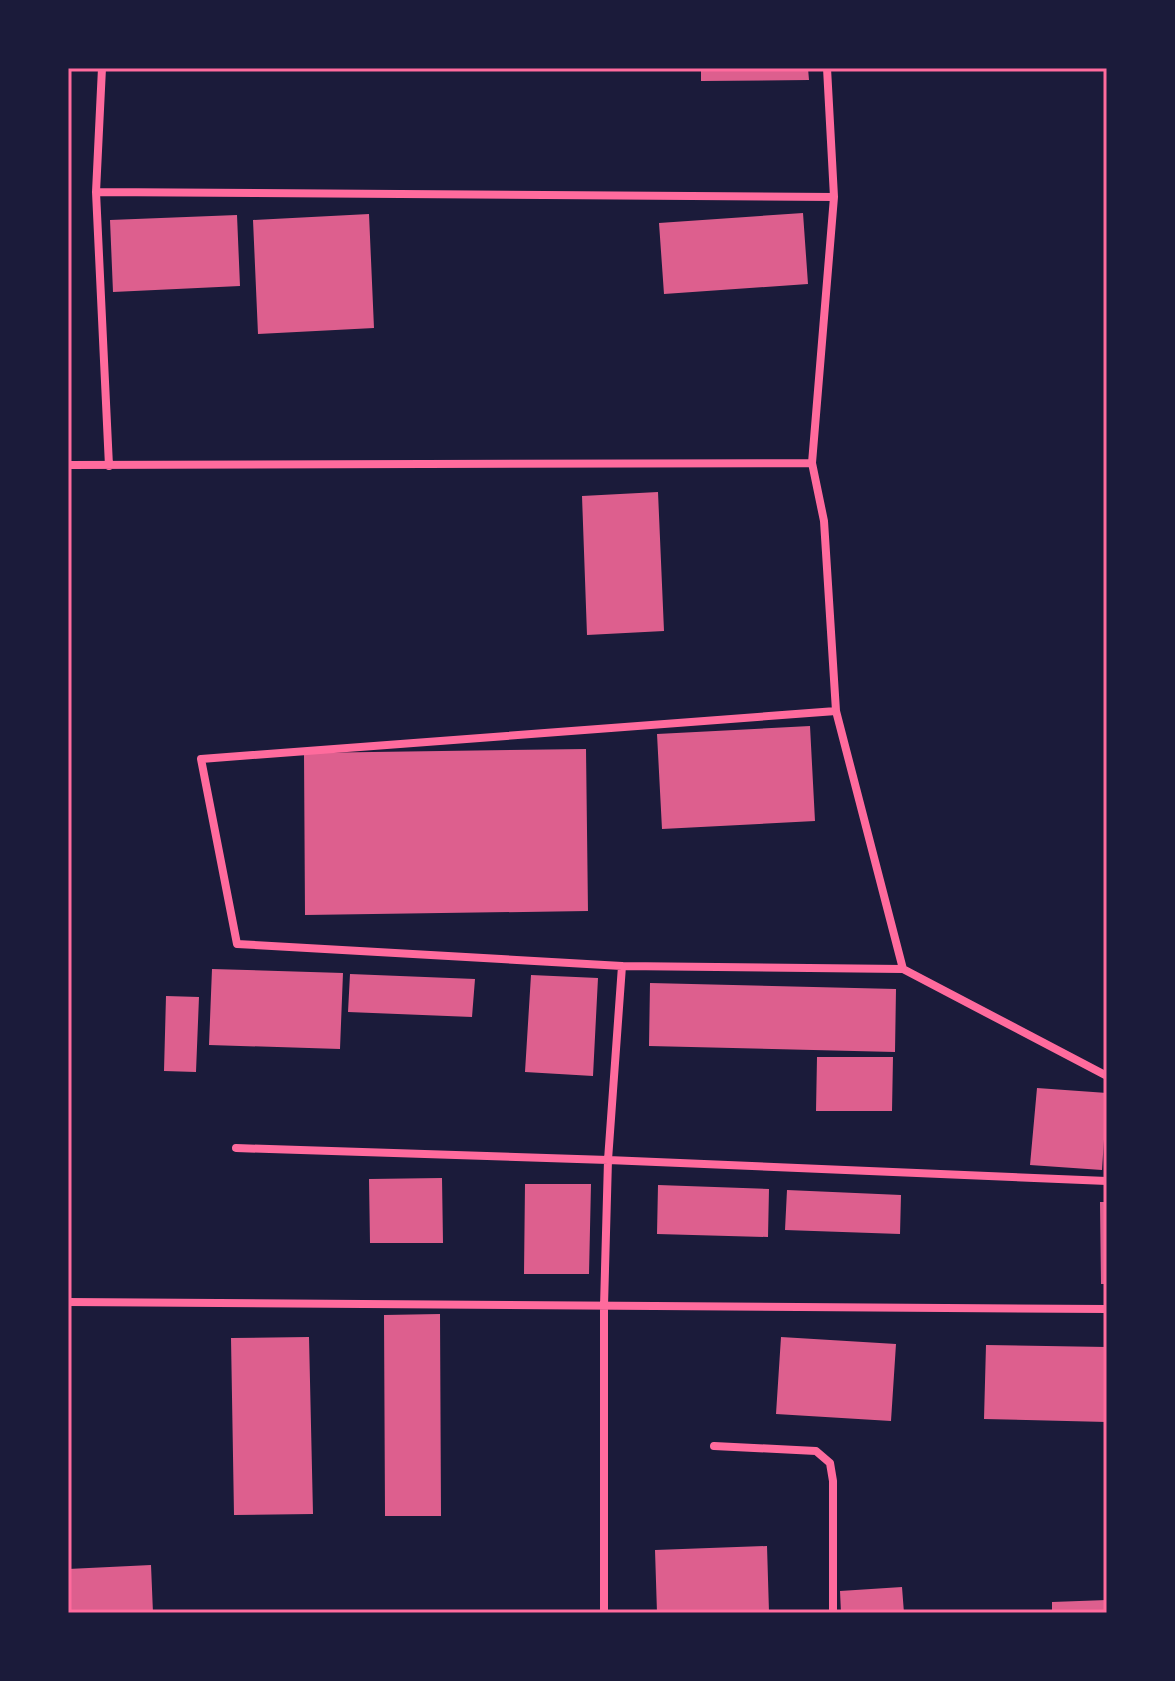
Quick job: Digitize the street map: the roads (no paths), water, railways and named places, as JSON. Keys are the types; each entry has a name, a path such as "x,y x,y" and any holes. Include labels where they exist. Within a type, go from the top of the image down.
{"street":[{"path":"102,68 96,192 109,466"},
{"path":"827,68 834,197 812,463 824,521 836,711 903,969"},
{"path":"96,192 834,197"},
{"path":"68,465 812,463"},
{"path":"836,711 201,759 237,944 622,966 903,969 1107,1076"},
{"path":"604,1613 604,1306 608,1160 622,966"},
{"path":"236,1148 1107,1181"},
{"path":"68,1302 1107,1309"},
{"path":"714,1446 816,1451 830,1463 833,1481 833,1613"}]}
